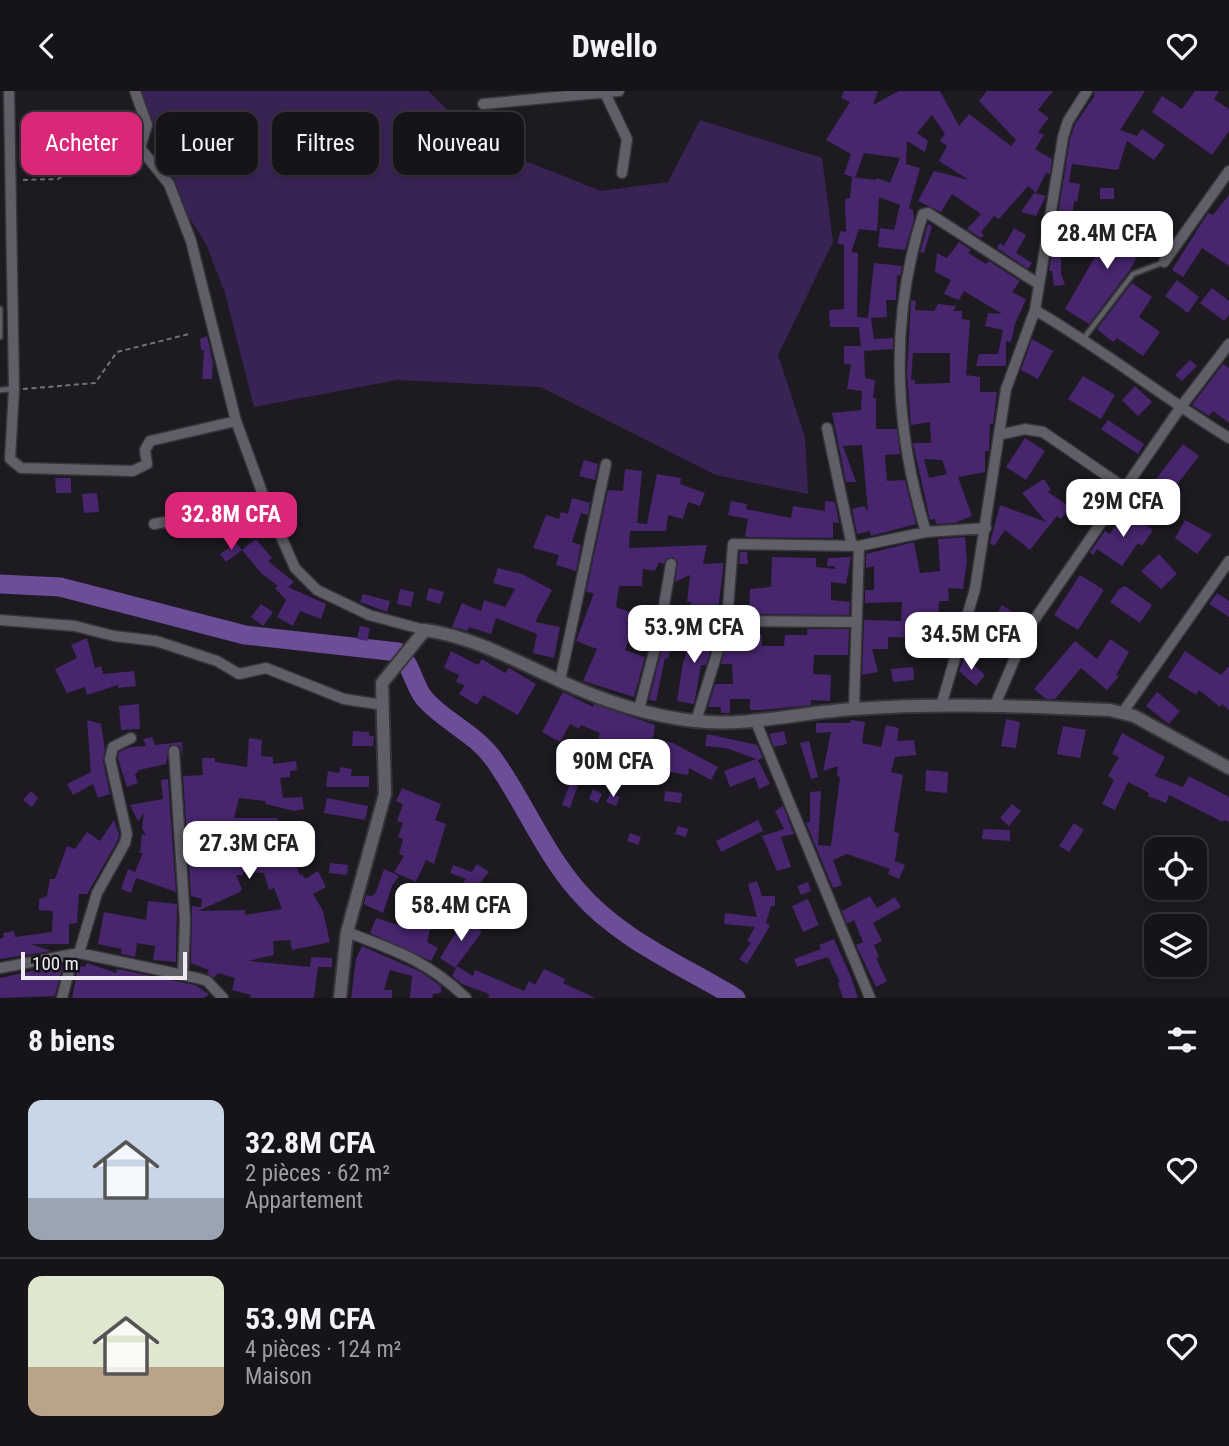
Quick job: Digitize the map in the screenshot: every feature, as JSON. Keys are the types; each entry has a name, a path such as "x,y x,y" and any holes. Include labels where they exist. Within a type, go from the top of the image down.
{"street":[{"path":"9,91 14,389 10,459 21,468 133,471 147,464 145,450 150,441 236,421"},
{"path":"135,91 147,125 142,141"},
{"path":"483,104 562,94 619,91"},
{"path":"941,706 975,589 1006,389 1035,310 1037,283 1063,137 1068,121 1087,91"},
{"path":"605,93 627,139 622,173"},
{"path":"142,150 169,184 191,241 236,421 266,503 295,568 304,580 369,615 425,630 450,633 494,649 560,681 639,709 696,721 756,722 854,709 941,706 995,705 1123,712 1229,768"},
{"path":"1164,262 1225,184 1229,171"},
{"path":"926,532 905,450 898,358 904,289 923,215 928,213 1037,283"},
{"path":"1035,310 1083,338 1181,408 1229,438"},
{"path":"995,705 1026,632 1181,408 1229,344"},
{"path":"827,428 856,546 854,709"},
{"path":"999,435 1026,429 1043,432 1125,488"},
{"path":"560,681 606,464"},
{"path":"154,524 266,503"},
{"path":"696,721 727,621 733,544 856,546 926,532 986,528"},
{"path":"1123,712 1229,561"},
{"path":"639,709 660,629 671,564"},
{"path":"0,621 75,626 114,636 156,641 217,661 239,674 266,668 344,699 383,705"},
{"path":"727,621 856,622"},
{"path":"340,998 347,932 387,784 382,683 425,630"},
{"path":"756,722 870,998"},
{"path":"62,998 97,893 125,843 127,834 110,759 113,747 131,738"},
{"path":"174,751 186,920 183,974"},
{"path":"347,932 419,960 438,972 466,998"},
{"path":"0,968 76,955 183,974 207,981 223,998"}],"lane":[{"path":"1083,338 1133,274 1164,262"},
{"path":"0,309 0,337"},
{"path":"0,390 14,389"}],"path":[{"path":"11,181 58,179 65,175"},
{"path":"14,389 95,383 117,352 189,334"}],"shaded area":[{"path":"141,91 428,91 450,112 393,112 393,175 524,175 524,160 601,191 668,182 700,120 822,158 833,242 778,355 805,437 808,494 716,475 541,387 397,380 254,407 225,293 206,244 187,214 172,175 258,175 258,112 156,112 156,131"}],"building":[{"path":"844,91 878,91 873,105 899,91 940,91 959,126 969,114 1011,146 1016,140 979,101 987,91 1053,91 1038,110 1049,118 1038,132 1044,135 1035,149 1052,159 1050,174 1046,173 1036,193 1028,186 999,219 994,216 981,232 984,235 981,238 967,229 981,214 952,194 941,212 918,201 934,171 969,180 939,161 947,146 940,141 945,134 932,115 917,133 928,141 925,152 907,141 906,164 920,168 909,208 913,210 914,220 905,250 878,247 880,228 894,230 900,205 879,197 877,231 859,229 851,252 858,253 857,317 868,318 874,263 902,266 900,276 897,275 896,300 886,300 887,317 871,318 874,339 893,338 893,349 864,351 865,378 875,380 873,398 876,398 876,429 897,429 900,454 885,455 887,481 905,480 916,524 871,536 870,531 857,534 852,509 864,506 868,511 862,445 843,446 856,482 846,482 832,413 861,410 862,391 847,389 851,364 844,364 844,346 861,346 859,327 830,327 829,310 844,309 844,245 837,243 841,231 846,232 845,199 850,198 852,177 844,174 851,154 826,140 850,102 841,98","holes":["864,153 900,158 890,183 877,178 855,177"]},
{"path":"1094,91 1145,91 1120,130 1137,136 1142,129 1165,145 1154,160 1127,141 1118,170 1072,164 1069,182 1080,184 1077,202 1074,201 1070,236 1061,237 1061,274 1065,285 1054,286 1052,271 1049,271 1070,139 1075,124 1094,97"},
{"path":"1195,91 1219,91 1214,99 1229,109 1229,131 1212,155 1152,112 1162,96 1182,109"},
{"path":"1100,188 1114,188 1114,199 1100,199"},
{"path":"1034,193 1046,196 1036,216 1021,212"},
{"path":"1229,195 1229,266 1202,248 1183,277 1172,270 1208,213 1213,215"},
{"path":"1118,219 1150,235 1129,271 1089,324 1065,309 1096,255 1102,259 1112,241 1108,239"},
{"path":"928,224 932,226 924,253 920,252"},
{"path":"1014,228 1026,235 1016,253 1032,263 1028,269 997,248 1000,243 1004,246"},
{"path":"959,242 971,250 968,253 986,264 989,261 1020,281 1012,292 1026,299 1015,324 1011,342 1006,341 1006,366 976,366 979,354 998,354 1003,330 985,326 988,313 1002,314 964,291 959,300 944,294 951,280 935,272 937,253 947,258"},
{"path":"1177,280 1199,297 1188,313 1165,296"},
{"path":"1132,283 1152,297 1139,317 1160,332 1143,356 1117,338 1113,342 1097,329"},
{"path":"1212,288 1229,301 1229,315 1224,321 1200,303"},
{"path":"911,300 916,301 915,310 934,311 938,304 956,306 953,311 962,311 962,319 970,320 966,375 980,377 980,392 997,392 993,424 990,424 989,451 985,451 985,472 958,477 972,516 955,523 936,524 935,519 930,520 913,443 931,443 930,422 911,425 907,373","holes":["913,353 950,353 950,383 915,384 915,380 911,380","924,459 942,460 947,474 929,478"]},
{"path":"207,336 213,363 212,379 202,379 204,350 201,350 200,339"},
{"path":"1032,339 1053,351 1038,379 1021,370"},
{"path":"1190,360 1197,366 1182,381 1175,375"},
{"path":"1223,364 1229,368 1229,423 1213,411 1209,416 1192,405"},
{"path":"1083,376 1115,395 1101,419 1068,399"},
{"path":"1135,386 1152,402 1138,416 1122,400"},
{"path":"1108,420 1144,444 1138,454 1101,429"},
{"path":"1025,438 1045,451 1026,480 1006,467"},
{"path":"1183,444 1199,456 1169,495 1153,483"},
{"path":"584,460 598,464 595,480 579,476"},
{"path":"625,469 642,471 637,523 647,524 657,474 681,478 680,484 705,493 700,506 688,502 683,519 668,515 666,531 630,531 629,548 707,545 703,564 723,563 717,616 690,611 691,602 687,602 690,575 675,582 678,562 673,557 666,559 664,564 659,562 655,571 643,569 642,586 619,586 616,607 638,615 625,650 645,657 634,697 583,681 597,649 576,641 594,593 586,592 608,490 623,491"},
{"path":"55,478 71,478 71,493 56,493"},
{"path":"1044,479 1051,490 1048,492 1070,507 1061,519 1057,516 1030,550 1005,530 994,546 990,543 1000,505 1046,522 1022,493"},
{"path":"97,493 99,512 84,513 82,494"},
{"path":"572,498 590,503 588,515 581,513 572,542 581,545 576,571 556,565 559,555 533,548 546,515 559,519 561,512 568,514"},
{"path":"731,501 747,504 746,509 791,518 793,506 825,511 825,501 835,502 839,523 833,522 833,538 748,537 745,536 748,519 728,515"},
{"path":"1124,511 1153,530 1142,546 1138,543 1122,566 1097,549 1093,555 1090,552 1105,531 1110,534"},
{"path":"1185,520 1212,535 1197,554 1175,538"},
{"path":"965,537 967,561 963,589 948,588 949,601 939,601 938,639 888,637 888,649 872,649 878,672 862,675 864,620 901,621 902,602 865,603 865,590 874,590 874,566 866,568 866,554 914,542 920,573 940,571 938,539"},
{"path":"256,539 272,558 268,561 294,582 288,587 326,604 321,619 300,611 293,626 277,617 286,600 275,588 278,586 261,573 242,550"},
{"path":"236,543 242,550 226,562 220,554"},
{"path":"740,552 747,552 748,564 739,564"},
{"path":"1159,554 1177,574 1161,589 1141,571"},
{"path":"772,557 816,558 816,567 835,569 835,566 827,566 828,558 851,557 846,584 831,582 831,600 850,602 849,615 749,614 750,589 771,587"},
{"path":"498,568 522,574 552,590 535,622 560,627 554,658 533,653 537,634 496,618 491,634 469,627 468,631 452,627 462,603 481,611 484,600 505,607 515,589 493,583"},
{"path":"1080,575 1104,590 1078,630 1054,615"},
{"path":"1125,586 1152,605 1140,623 1110,602 1119,589"},
{"path":"429,588 444,592 440,604 426,600"},
{"path":"400,589 414,592 411,607 397,604"},
{"path":"1217,593 1229,601 1229,617 1209,604"},
{"path":"363,594 390,601 387,612 360,602"},
{"path":"261,604 273,612 263,626 251,617"},
{"path":"1002,605 1021,617 1008,637 990,625"},
{"path":"668,625 675,626 668,659 665,658 656,701 649,700"},
{"path":"360,626 370,628 367,641 357,639"},
{"path":"807,629 849,629 848,655 814,655 813,674 831,675 830,701 811,700 811,705 750,710 750,699 730,699 730,713 721,713 721,707 708,707 715,684 733,684 732,664 721,664 730,635 762,635 762,646 784,646 785,635 807,635"},
{"path":"694,631 715,634 706,665 701,665 694,704 677,701 683,663"},
{"path":"87,638 95,668 101,666 103,674 134,671 136,686 118,688 118,685 87,695 85,687 67,693 55,669 77,658 71,645"},
{"path":"1110,639 1129,652 1116,675 1119,676 1107,690 1081,668 1055,699 1046,699 1034,689 1075,641 1097,659"},
{"path":"451,651 478,665 482,659 505,673 509,668 536,684 518,715 483,695 477,705 459,694 465,685 456,682 459,675 444,668"},
{"path":"1185,651 1221,675 1229,666 1229,710 1222,704 1220,707 1199,690 1196,695 1168,677"},
{"path":"965,657 985,675 976,686 959,671"},
{"path":"913,667 914,680 893,682 891,669"},
{"path":"563,692 593,707 594,704 655,725 653,739 673,743 718,767 711,780 689,768 688,775 663,771 644,766 647,755 632,748 625,769 613,742 607,760 593,756 600,733 581,725 579,729 570,724 560,742 542,732"},
{"path":"1157,692 1180,711 1169,724 1146,706"},
{"path":"139,704 140,729 121,730 119,706"},
{"path":"1006,719 1020,722 1016,748 1001,746"},
{"path":"87,720 101,724 105,750 103,761 110,794 98,798 93,784 73,795 67,784 91,772"},
{"path":"851,720 865,722 862,743 881,747 886,725 899,728 897,741 914,740 916,755 895,757 891,772 903,775 894,832 899,833 895,861 905,865 899,879 888,874 890,869 847,854 833,860 842,885 833,888 806,823 810,822 810,792 821,791 818,845 831,846 840,777 837,776 838,766 823,771 831,732 816,733 816,723 850,723"},
{"path":"1063,726 1086,730 1080,758 1057,754"},
{"path":"353,731 369,732 369,736 374,736 373,746 352,746"},
{"path":"784,731 787,744 774,747 769,734"},
{"path":"1122,733 1165,757 1155,776 1183,787 1189,776 1229,797 1229,822 1223,822 1169,795 1166,803 1148,796 1149,793 1128,782 1115,810 1102,804 1114,780 1108,776 1119,757 1112,754"},
{"path":"707,734 757,745 763,758 758,760 770,784 759,789 755,777 730,787 724,771 756,759 726,748 705,746"},
{"path":"152,737 155,745 182,742 183,757 180,746 170,745 166,764 139,770 135,775 138,783 127,787 118,759 119,752 130,747 146,746 143,739"},
{"path":"249,738 262,740 261,756 273,757 273,764 296,761 297,770 290,771 290,777 280,778 283,798 302,797 304,809 294,811 266,804 265,801 239,798 234,818 278,818 277,841 287,838 300,875 305,879 318,871 326,887 313,894 323,911 330,942 292,950 290,940 273,941 274,955 248,961 310,967 311,957 332,958 332,967 318,967 314,998 250,998 251,995 232,990 235,978 218,973 214,978 207,973 209,970 191,963 192,906 201,907 202,899 191,896 183,776 203,775 202,758 215,758 215,762 247,767","holes":["237,835 256,835 255,852 239,853","243,872 264,873 269,890 274,888 282,909 245,915 245,910 198,911 240,892 242,889 236,875 243,875"]},
{"path":"809,741 818,777 811,779 800,743"},
{"path":"340,767 352,769 351,776 369,776 369,787 326,787 328,771 339,773"},
{"path":"926,770 948,772 947,793 925,791"},
{"path":"572,778 580,780 570,808 562,805"},
{"path":"168,779 176,892 136,878 131,893 121,889 128,869 135,872 143,853 140,853 142,834 146,836 142,828 144,813 138,821 130,805 163,799 161,780"},
{"path":"402,788 441,804 435,820 446,824 434,864 426,860 416,882 394,872 404,856 399,854 403,839 398,837 403,823 397,821 403,804 396,801"},
{"path":"593,789 602,794 598,803 589,799"},
{"path":"31,791 38,798 32,807 23,800"},
{"path":"665,791 682,793 681,803 664,801"},
{"path":"610,793 620,797 616,806 606,802"},
{"path":"327,798 368,806 365,820 324,813"},
{"path":"1012,804 1021,811 1009,826 1000,818"},
{"path":"783,806 794,834 781,837 791,867 777,871 762,836 784,829 775,811"},
{"path":"114,820 119,834 118,840 87,894 79,894 77,923 69,924 69,944 31,944 51,951 0,959 0,939 4,937 3,933 14,931 15,937 52,932 53,911 39,910 39,899 47,896 50,879 55,879 67,846 75,849 87,832 100,841"},
{"path":"758,820 763,831 721,852 716,841"},
{"path":"1074,823 1084,830 1069,852 1059,846"},
{"path":"678,826 688,829 686,837 675,834"},
{"path":"983,829 1010,830 1010,841 982,839"},
{"path":"630,833 641,837 638,845 627,841"},
{"path":"330,863 348,865 347,875 329,873"},
{"path":"477,864 489,872 453,917 432,901 421,924 430,929 427,942 438,948 431,961 370,933 376,918 402,926 416,888 448,903 466,879 450,873 453,865 472,872"},
{"path":"384,869 399,876 392,886 383,913 364,904 366,895 372,896 376,892"},
{"path":"757,881 762,896 775,896 775,906 771,906 766,923 770,926 747,964 739,959 751,943 747,941 755,927 724,924 725,913 757,917 748,884"},
{"path":"808,882 811,891 801,895 797,886"},
{"path":"870,896 877,908 895,897 901,907 873,923 882,941 874,945 879,957 876,958 887,981 876,987 856,945 863,942 854,920 847,924 842,911"},
{"path":"808,899 819,925 803,932 792,906"},
{"path":"148,901 177,904 176,962 153,960 155,946 137,943 135,957 121,954 122,949 98,944 104,912 146,920"},
{"path":"465,918 482,932 455,968 440,958"},
{"path":"834,939 858,998 843,998 838,983 840,982 828,957 797,967 794,959 821,949 819,945"},
{"path":"362,946 421,972 441,986 441,993 433,994 432,998 410,998 412,976 390,970 384,990 392,990 392,998 351,998 356,959"},
{"path":"87,963 116,973 117,969 195,985 209,994 204,998 72,998 78,966 85,967"},
{"path":"63,964 55,996 0,998 0,978"},
{"path":"457,966 473,976 475,970 524,991 529,981 535,985 544,969 565,979 563,983 595,998 488,998 489,994 462,984 452,976"}],"waterway":[{"path":"0,584 60,587 245,635 398,652 424,698 440,714 479,743 495,761 555,860 578,891 632,938 736,998"}]}
